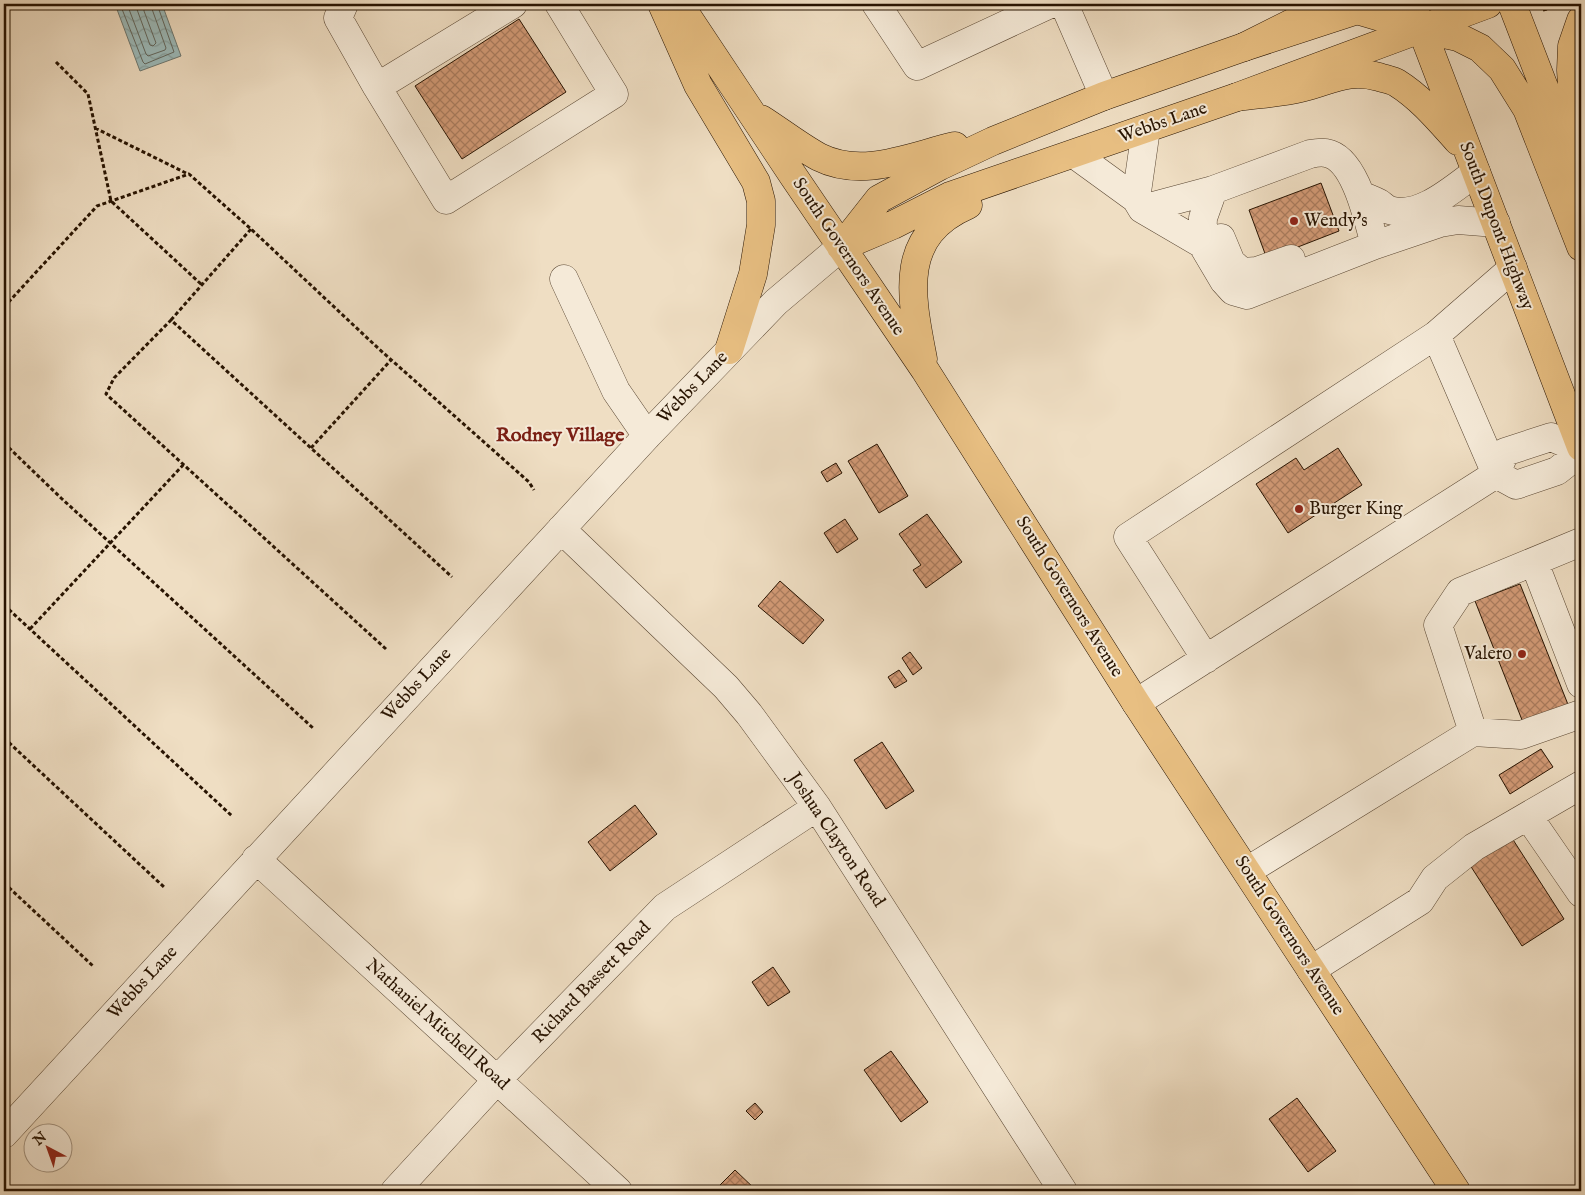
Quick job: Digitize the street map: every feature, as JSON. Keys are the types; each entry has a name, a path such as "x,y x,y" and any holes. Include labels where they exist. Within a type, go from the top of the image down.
{"main road":[{"path":"1244,46 1330,4"},
{"name":"South Dupont Highway","path":"1412,4 1581,450"},
{"name":"Webbs Lane","path":"841,247 893,225 950,196 1237,97 1488,4"},
{"path":"1512,4 1581,183"},
{"path":"678,5 698,85 756,182 761,201 761,225 753,274 729,350"},
{"name":"South Governors Avenue","path":"678,5 925,370 1136,703 1456,1191"},
{"name":"Webbs Lane","path":"841,247 879,199 940,166 993,141 1104,96 1244,46 1367,7"},
{"path":"1367,7 1421,29 1458,37 1480,48 1502,69 1527,109 1581,247"},
{"path":"1581,20 1572,46 1571,70 1573,101 1581,124"},
{"path":"1237,97 1301,88 1335,76 1351,74 1372,75 1396,82 1431,111 1473,163"},
{"path":"751,112 820,158 844,165 861,167 891,162 953,146 993,141"},
{"path":"925,370 916,324 914,298 916,259 923,241 937,223 953,212 1010,187 1068,156"}],"street":[{"path":"344,4 338,18 377,87 446,200 614,94 559,4"},
{"path":"377,87 512,4"},
{"path":"876,4 917,66 1050,4"},
{"path":"1064,4 1104,96"},
{"path":"1139,204 1146,129"},
{"path":"1139,204 1213,190 1310,154 1326,152 1334,156 1347,168 1361,195 1366,249"},
{"path":"1326,152 1316,168 1228,203 1219,216 1220,236 1231,262 1242,272 1257,271 1342,242 1366,249"},
{"path":"1068,156 1202,244 1224,281 1233,291 1247,295 1366,249 1440,223 1458,220 1496,223"},
{"path":"1361,195 1389,210 1416,210 1448,193 1473,163"},
{"path":"1202,244 1203,218 1213,190"},
{"name":"Webbs Lane","path":"4,1134 647,436 776,302 841,247"},
{"path":"1206,659 1128,537 1436,335 1513,268"},
{"path":"564,279 616,391 647,436"},
{"path":"1436,335 1496,474 1516,485 1557,471 1581,450"},
{"path":"1136,703 1496,474"},
{"name":"Joshua Clayton Road","path":"561,529 726,687 749,714 817,807 1062,1191"},
{"path":"1473,732 1438,625 1460,592 1581,542"},
{"path":"1534,562 1581,684"},
{"path":"1247,871 1473,732 1521,735 1581,714"},
{"path":"1312,970 1420,901 1436,878 1474,848 1581,785"},
{"name":"Richard Bassett Road","path":"395,1191 497,1080 665,907 817,807"},
{"path":"1528,816 1581,893"},
{"name":"Nathaniel Mitchell Road","path":"256,859 618,1191"}],"path":[{"path":"56,62 88,94 111,201 202,284"},
{"path":"95,128 189,174 251,229 391,360 529,482 534,490"},
{"path":"4,307 97,206 189,174"},
{"path":"251,229 170,320 114,378 106,394 386,649"},
{"path":"170,320 452,577"},
{"path":"310,448 391,360"},
{"path":"4,443 313,728"},
{"path":"30,629 184,464"},
{"path":"4,605 232,816"},
{"path":"4,738 165,888"},
{"path":"4,883 93,966"}],"water":[{"path":"115,4 162,4 181,56 140,71"}],"building":[{"path":"519,19 566,92 462,159 415,86"},
{"name":"Wendy's","path":"1321,183 1339,231 1267,259 1249,210"},
{"path":"877,444 908,496 879,513 848,461"},
{"name":"Burger King","path":"1338,448 1362,485 1288,533 1256,484 1296,458 1304,470"},
{"path":"836,463 842,473 827,482 821,472"},
{"path":"927,514 962,562 926,588 913,570 921,565 899,534"},
{"path":"845,519 858,539 837,553 824,533"},
{"path":"780,581 824,620 803,644 758,606"},
{"name":"Valero","path":"1520,584 1569,707 1524,725 1475,601"},
{"path":"910,652 922,668 913,675 902,658"},
{"path":"899,670 907,681 895,688 888,677"},
{"path":"882,742 914,791 886,809 854,760"},
{"path":"1541,749 1553,767 1510,794 1499,775"},
{"path":"635,805 657,834 610,871 588,842"},
{"path":"1510,835 1564,919 1522,946 1468,862"},
{"path":"773,967 790,992 768,1006 752,982"},
{"path":"891,1051 928,1102 901,1122 864,1070"},
{"path":"1297,1098 1336,1151 1308,1172 1269,1119"},
{"path":"755,1103 763,1112 755,1120 746,1111"},
{"path":"735,1170 757,1191 714,1191"}],"place":[{"name":"Wendy's","path":"1294,221"},
{"name":"Burger King","path":"1299,509"},
{"name":"Valero","path":"1522,654"}],"district":[{"name":"Rodney Village","path":"560,435"}]}
